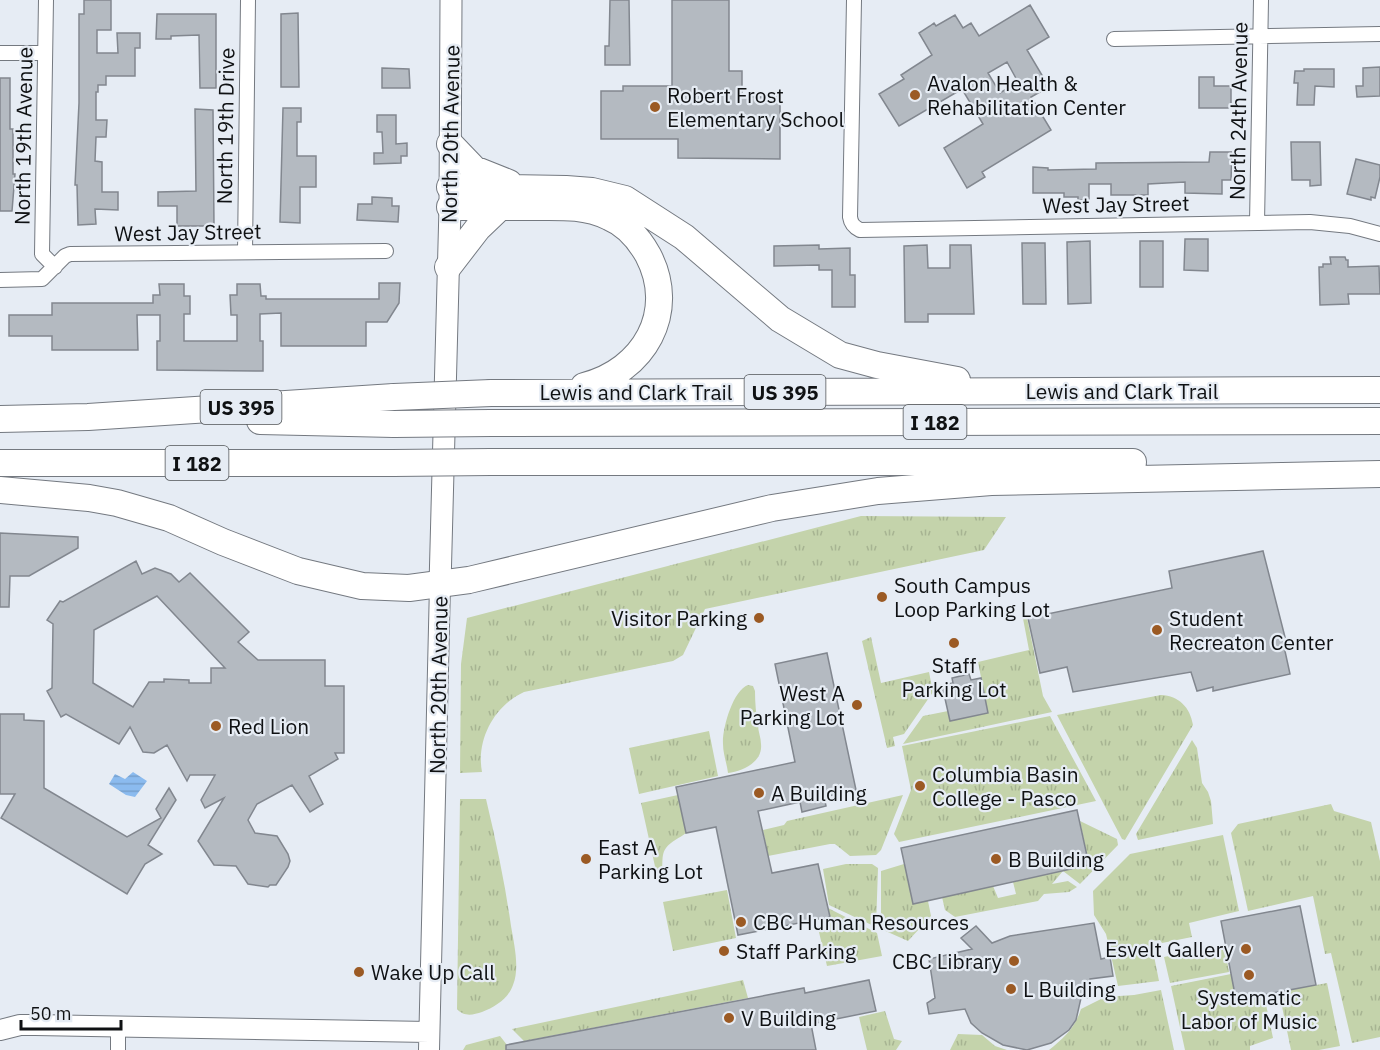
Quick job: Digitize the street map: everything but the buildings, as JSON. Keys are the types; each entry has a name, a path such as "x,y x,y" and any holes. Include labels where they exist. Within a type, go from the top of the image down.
{"highway":[{"path":"450,144 474,169 520,188"},
{"path":"450,197 520,188 592,191 625,199 684,237 780,319 840,355 877,365 981,384 1079,391"},
{"path":"450,197 500,207 577,207 599,212 612,218 636,237 648,255 656,276 658,305 656,320 644,347 624,369 611,377 583,387 491,393"},
{"path":"448,267 478,228 500,207"},
{"name":"Lewis and Clark Trail","path":"0,419 88,417 491,393 1380,390"},
{"name":"I 182","path":"88,417 394,424 1380,421"},
{"name":"I 182","path":"0,463 1380,462"},
{"path":"0,490 89,498 145,510 281,566 340,582 384,588 409,588 481,578 772,508 878,491 991,482 1380,474"}],"main road":[{"name":"North 20th Avenue","path":"429,1041 450,197 451,0"},
{"path":"0,1030 27,1025 118,1026 429,1041"}],"street":[{"name":"North 19th Avenue","path":"46,0 42,254 55,267"},
{"name":"North 19th Drive","path":"245,252 248,0"},
{"name":"West Jay Street","path":"854,0 850,217 853,225 860,230 1331,223 1380,234"},
{"name":"North 24th Avenue","path":"1257,223 1261,0"},
{"path":"1114,39 1380,34"},
{"path":"0,53 45,52"},
{"name":"West Jay Street","path":"0,280 39,280 70,254 386,251"},
{"path":"118,1026 118,1050"}],"green space":[{"path":"861,516 1006,517 984,550 705,609 683,655 673,661 524,692 504,706 490,725 482,748 482,772 460,773 461,664 467,618"},
{"path":"1021,608 1025,608 1043,696 1052,712 903,744 923,716 948,711 950,721 988,713 978,662 1029,650"},
{"path":"871,637 881,683 929,672 933,692 904,734 893,737 895,746 887,748 862,641"},
{"path":"748,685 753,686 755,691 761,750 759,756 751,764 728,773 723,748 724,729 733,702"},
{"path":"1161,695 1178,700 1183,704 1193,725 1125,840 1122,839 1057,715"},
{"path":"1050,716 1096,801 899,842 894,834 911,790 902,746"},
{"path":"709,731 718,776 639,794 629,748"},
{"path":"1192,740 1197,748 1202,783 1211,801 1213,824 1138,840 1136,834"},
{"path":"678,795 686,833 666,848 662,872 658,880 641,803"},
{"path":"903,795 881,850 876,855 850,856 835,844 830,844 768,856 763,830 784,825 787,821"},
{"path":"460,799 486,799 503,878 516,964 515,978 508,994 492,1008 472,1014 463,1013 457,1009"},
{"path":"1331,804 1334,811 1371,822 1380,861 1380,1037 1352,1043 1331,953 1325,954 1313,896 1248,911 1231,833 1238,824"},
{"path":"1080,821 1117,839 1118,845 1080,884 1063,871 1052,884 1068,881 1077,887 1069,892 1044,894 1038,901 955,917 945,910 942,897 993,886 998,898 1016,894 1013,882 1089,865"},
{"path":"1223,835 1239,911 1189,923 1192,937 1162,943 1160,940 1151,941 1159,981 1118,986 1106,934 1094,915 1093,891 1130,854"},
{"path":"846,864 872,864 878,868 876,927 829,905 823,869"},
{"path":"904,864 928,901 931,916 908,941 881,929 881,871"},
{"path":"727,890 736,938 673,951 663,902"},
{"path":"828,908 877,933 882,956 827,966 818,928 830,925"},
{"path":"1224,944 1229,972 1170,983 1164,957"},
{"path":"1231,974 1237,1000 1264,995 1273,1038 1250,1046 1250,1050 1185,1050 1171,986"},
{"path":"743,980 748,998 524,1041 512,1029"},
{"path":"1327,983 1340,1046 1319,1050 1291,1050 1279,992"},
{"path":"1161,990 1174,1050 1049,1050 1076,1022 1081,1009 1105,997"},
{"path":"885,1011 894,1039 902,1041 896,1050 867,1050 859,1017"},
{"path":"958,1034 982,1035 995,1046 1007,1050 950,1050"},
{"path":"500,1036 511,1050 463,1050 466,1045"}],"water":[{"path":"133,772 147,781 135,797 126,795 109,784 115,774 125,779"}],"place":[{"name":"Avalon Health & Rehabilitation Center","path":"915,95"},
{"name":"Robert Frost Elementary School","path":"655,107"},
{"name":"South Campus Loop Parking Lot","path":"882,597"},
{"name":"Visitor Parking","path":"759,618"},
{"name":"Student Recreaton Center","path":"1157,630"},
{"name":"Staff Parking Lot","path":"954,643"},
{"name":"West A Parking Lot","path":"857,705"},
{"name":"Red Lion","path":"216,726"},
{"name":"Columbia Basin College - Pasco","path":"920,786"},
{"name":"A Building","path":"759,793"},
{"name":"East A Parking Lot","path":"586,859"},
{"name":"B Building","path":"996,859"},
{"name":"CBC Human Resources","path":"741,922"},
{"name":"Esvelt Gallery","path":"1246,949"},
{"name":"Staff Parking","path":"724,951"},
{"name":"CBC Library","path":"1014,961"},
{"name":"Wake Up Call","path":"359,972"},
{"name":"Systematic Labor of Music","path":"1249,975"},
{"name":"L Building","path":"1011,989"},
{"name":"V Building","path":"729,1018"}]}
